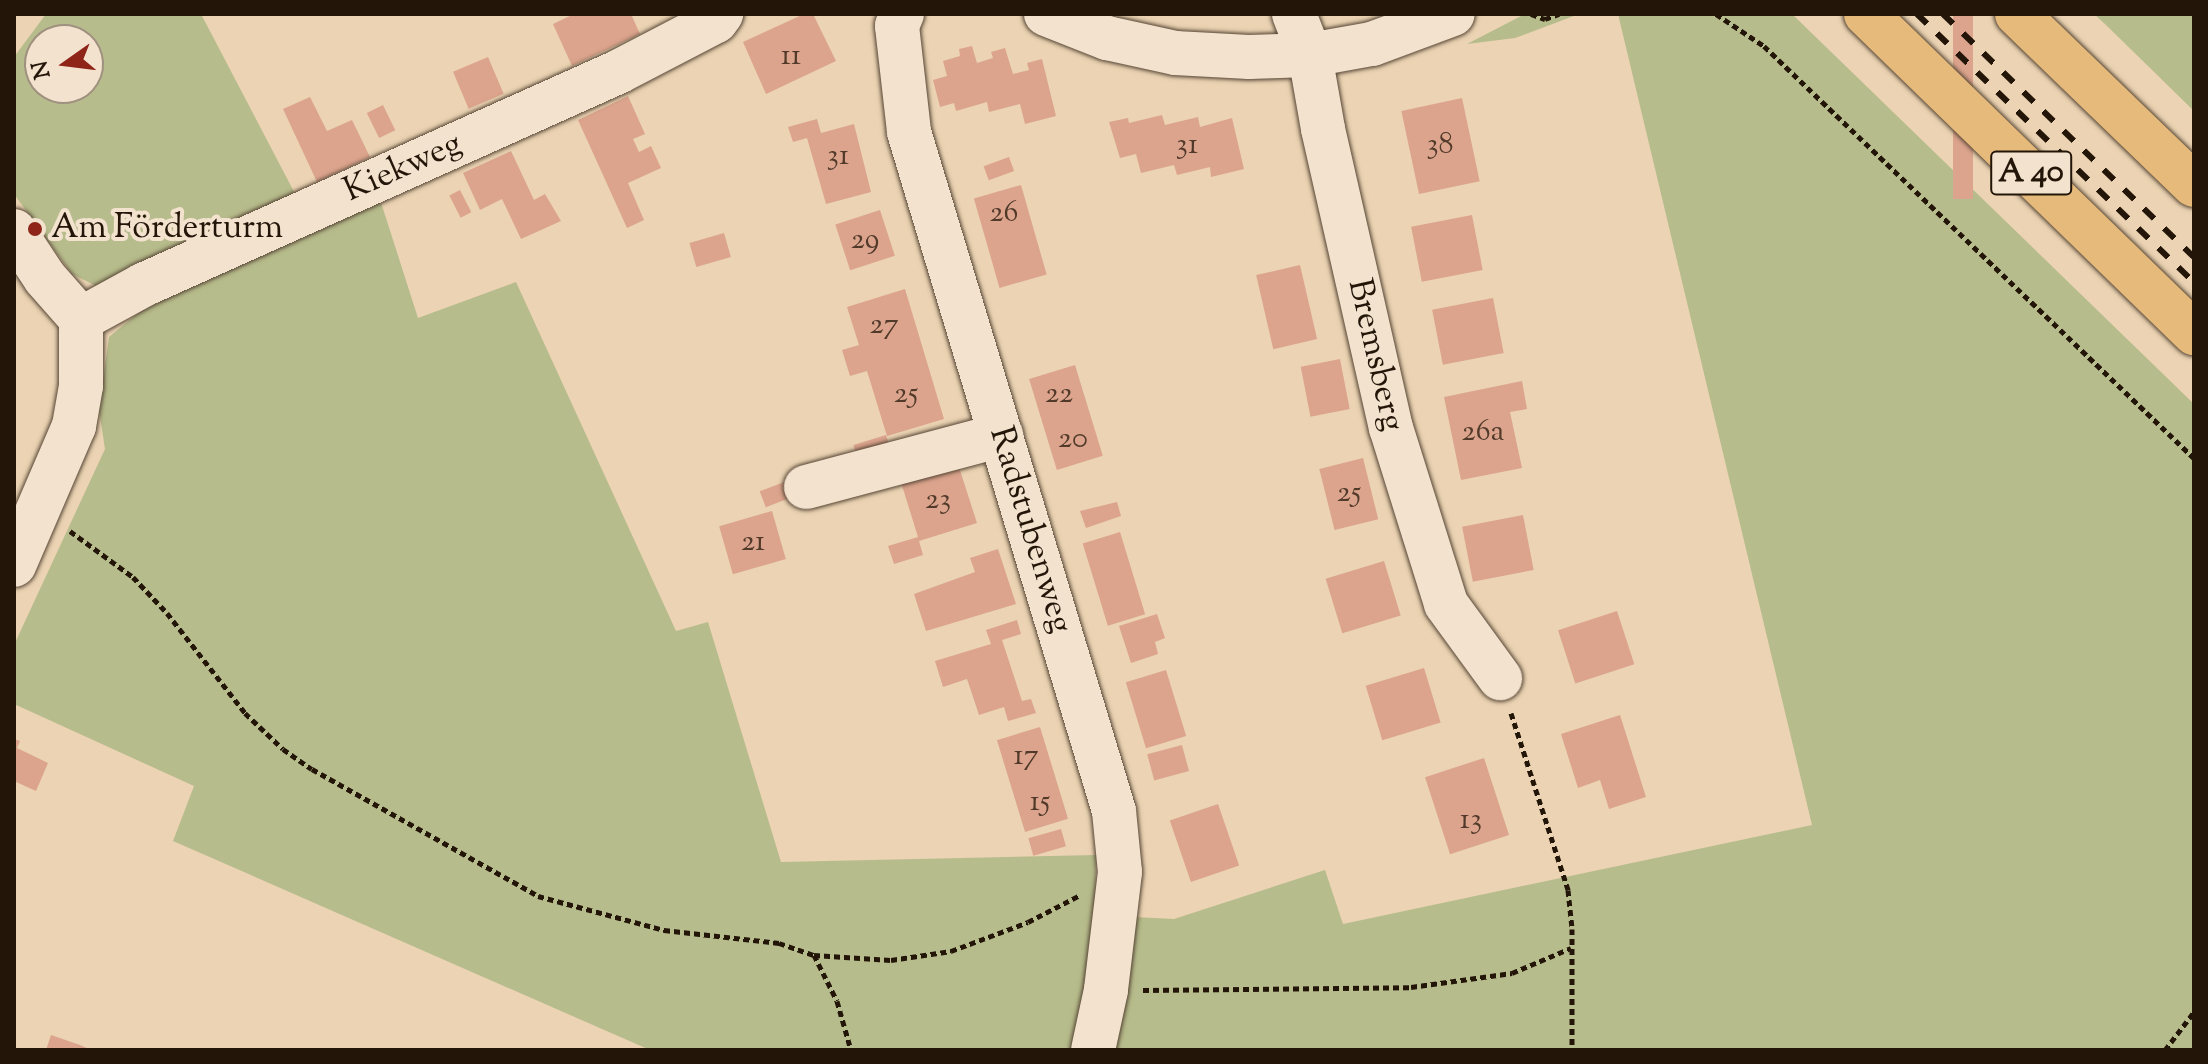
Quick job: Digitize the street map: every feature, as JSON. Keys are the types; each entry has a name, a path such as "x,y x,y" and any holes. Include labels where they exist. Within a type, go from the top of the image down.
{"highway":[{"name":"A 40","path":"1866,14 2194,333"},
{"path":"2017,14 2194,185"}],"street":[{"name":"Kiekweg","path":"81,319 143,285 618,72 716,21 721,14"},
{"name":"Radstubenweg","path":"902,14 897,26 909,132 1114,811 1120,872 1106,990 1093,1050"},
{"path":"1046,14 1107,38 1175,53 1310,55 1372,44 1453,14"},
{"name":"Bremsberg","path":"1294,14 1310,55 1323,129 1395,442 1446,604 1500,678"},
{"path":"14,231 29,268 81,319 81,386 74,426 14,565"},
{"path":"806,487 1001,435"}],"path":[{"path":"1531,14 1545,19 1559,14"},
{"path":"1716,14 1764,46 2194,458"},
{"path":"38,513 99,549 133,577 167,613 245,713 283,749 459,854 538,896 664,930 779,943 814,955 891,960 951,951 1028,922 1120,872"},
{"path":"1500,678 1568,890 1572,1050"},
{"path":"1106,990 1411,987 1512,973 1571,948"},
{"path":"814,955 837,1001 851,1050"},
{"path":"2165,1050 2194,1012"}],"green space":[{"path":"46,14 201,14 302,207 378,193 418,318 516,282 676,631 708,622 781,862 1096,855 1095,915 1174,919 1325,870 1343,924 1812,825 1618,14 1792,14 2194,404 2194,1050 650,1050 173,841 194,786 14,704 14,645 105,449 99,410 109,337 143,309 72,274 14,194 14,57 24,44 24,104 104,104 104,24 39,24"},
{"path":"1525,14 1579,14 1515,38 1467,44"},
{"path":"2094,14 2194,14 2194,111 2106,25"}],"building":[{"path":"574,14 631,14 640,34 572,66 553,24"},
{"path":"804,14 813,14 836,61 766,94 743,42"},
{"path":"1953,14 1973,14 1973,199 1953,199"},
{"path":"972,46 977,63 993,58 991,52 1005,48 1013,74 1029,70 1027,63 1042,59 1056,116 1025,124 1020,104 989,112 987,102 956,111 954,103 940,107 933,80 947,76 943,61 960,56 959,49"},
{"path":"488,57 504,94 469,109 453,72"},
{"path":"628,96 645,134 633,139 639,152 651,146 661,168 628,183 644,220 627,228 578,120"},
{"path":"310,97 327,131 352,120 370,157 317,182 283,109"},
{"path":"1462,98 1480,181 1419,194 1401,111"},
{"path":"383,105 395,130 379,138 367,113"},
{"path":"1162,115 1165,125 1198,117 1200,127 1232,118 1244,169 1211,177 1210,167 1177,175 1174,165 1141,173 1136,154 1120,158 1109,122 1128,118 1129,123"},
{"path":"817,119 821,133 854,124 871,192 826,204 807,138 793,142 788,127"},
{"path":"511,151 534,200 545,194 561,221 521,239 502,199 480,210 463,173"},
{"path":"1009,157 1014,171 989,180 984,166"},
{"path":"1021,185 1047,274 1000,288 974,199"},
{"path":"460,190 471,212 461,218 449,195"},
{"path":"880,210 895,256 850,270 835,225"},
{"path":"1472,215 1483,270 1422,282 1411,227"},
{"path":"724,233 731,257 696,267 689,243"},
{"path":"1300,265 1317,339 1273,349 1256,275"},
{"path":"905,289 944,419 887,436 867,371 850,376 842,350 859,345 847,307"},
{"path":"1493,298 1504,353 1443,365 1432,310"},
{"path":"1340,359 1350,409 1310,417 1301,367"},
{"path":"1075,365 1103,456 1057,470 1029,379"},
{"path":"1522,381 1527,409 1510,412 1522,468 1461,480 1444,397"},
{"path":"886,435 891,451 858,461 853,445"},
{"path":"1363,458 1378,519 1335,530 1319,469"},
{"path":"957,461 977,523 919,541 923,555 894,564 888,546 918,537 900,479"},
{"path":"784,482 790,498 766,507 760,491"},
{"path":"1117,502 1121,516 1086,528 1080,511"},
{"path":"772,511 786,559 733,574 719,526"},
{"path":"1523,515 1534,570 1473,582 1462,527"},
{"path":"1120,532 1145,614 1108,626 1083,543"},
{"path":"998,549 1016,604 926,631 914,594 975,572 970,558"},
{"path":"1384,561 1401,616 1342,633 1326,579"},
{"path":"1617,611 1634,664 1575,683 1558,630"},
{"path":"1157,614 1165,638 1155,642 1158,654 1131,663 1119,626"},
{"path":"1017,620 1021,634 1002,640 1022,701 1031,699 1036,713 1008,721 1004,707 979,715 967,679 943,687 935,661 991,644 986,630"},
{"path":"1424,668 1441,723 1382,740 1366,686"},
{"path":"1166,670 1186,736 1146,748 1126,682"},
{"path":"1620,715 1646,797 1609,809 1600,780 1578,788 1561,734"},
{"path":"1040,727 1068,819 1025,832 997,740"},
{"path":"14,739 20,741 17,748 48,763 36,791 14,781"},
{"path":"1182,745 1189,771 1154,780 1147,754"},
{"path":"1484,758 1509,835 1450,854 1425,777"},
{"path":"1218,804 1239,865 1191,882 1170,821"},
{"path":"1061,829 1066,846 1033,856 1028,838"},
{"path":"51,1035 80,1045 91,1050 46,1050"}],"railway":[{"path":"1917,14 2194,282"},
{"path":"1943,14 2194,257"}],"place":[{"name":"Am Förderturm","path":"35,229"}]}
